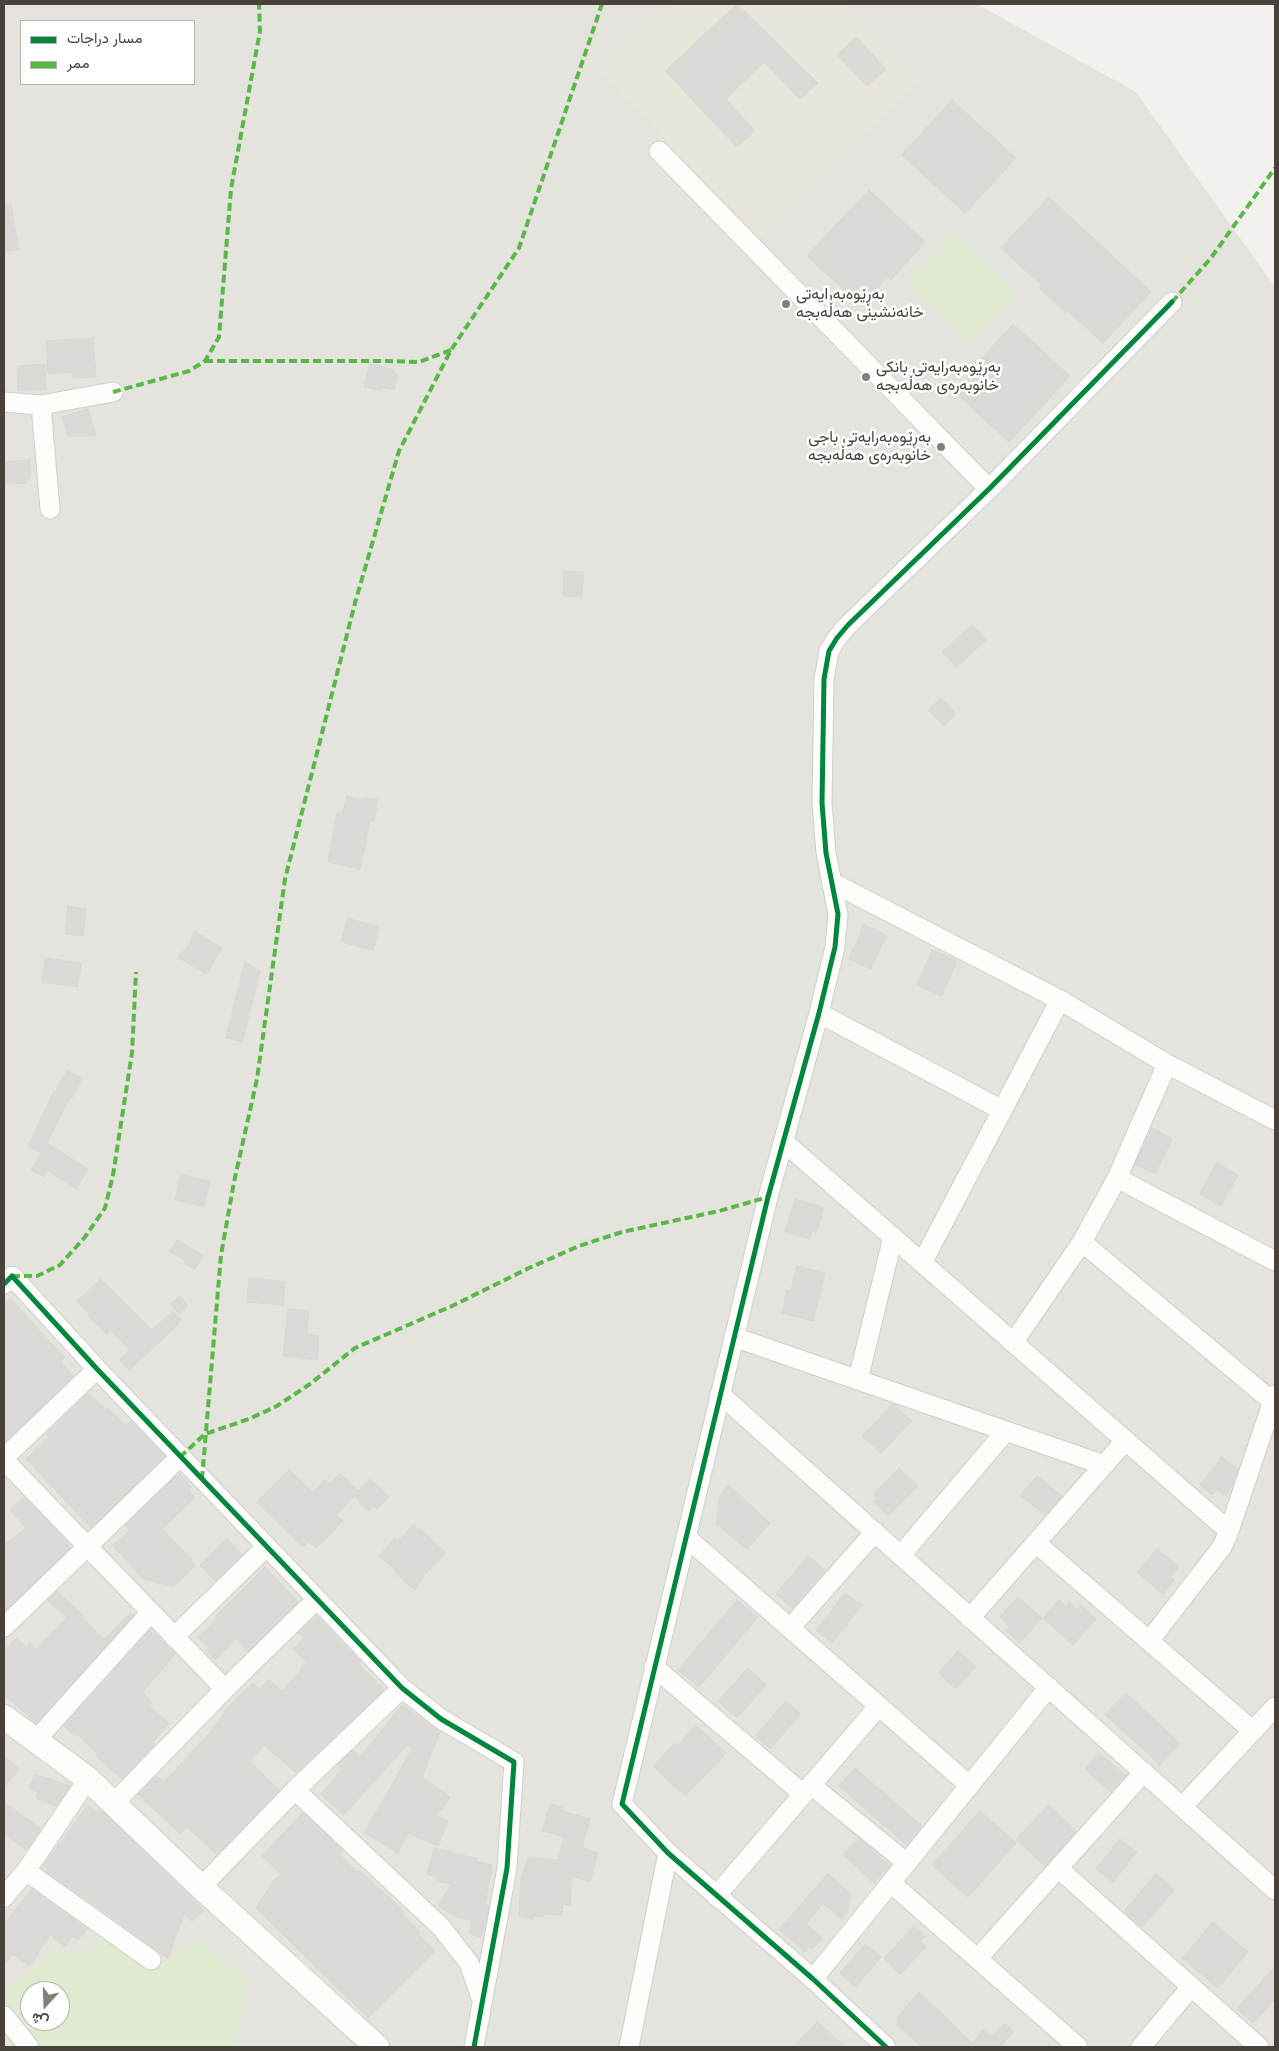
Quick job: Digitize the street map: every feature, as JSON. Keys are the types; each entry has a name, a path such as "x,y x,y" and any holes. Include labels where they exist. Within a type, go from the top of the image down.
{"street":[{"path":"659,151 989,489"},
{"path":"883,2046 813,1979 668,1853 622,1804 768,1196 819,1013 837,929 838,914 824,835 822,803 824,679 829,651 848,625 989,489 1172,302"},
{"path":"4,402 41,405 113,392"},
{"path":"41,405 50,509"},
{"path":"833,883 1060,1000 1167,1064 1275,1120"},
{"path":"922,1263 1060,1000"},
{"path":"819,1013 1002,1110"},
{"path":"1014,1343 1082,1242 1118,1178 1167,1064"},
{"path":"784,1142 1229,1531"},
{"path":"1118,1178 1275,1261"},
{"path":"858,1380 893,1237"},
{"path":"1082,1242 1274,1398 1222,1547 1149,1641"},
{"path":"4,1284 12,1276 97,1370 402,1688 441,1719 514,1762 507,1868 474,2047"},
{"path":"734,1336 1104,1465"},
{"path":"97,1370 4,1459 225,1689"},
{"path":"720,1394 1275,1890"},
{"path":"901,1555 1006,1431"},
{"path":"970,1618 1125,1441"},
{"path":"4,1627 180,1457"},
{"path":"790,1628 875,1532"},
{"path":"686,1536 970,1786"},
{"path":"1036,1543 1253,1731"},
{"path":"174,1637 266,1547"},
{"path":"114,1803 225,1689 316,1600"},
{"path":"36,1740 151,1612"},
{"path":"654,1667 807,1790 907,1863"},
{"path":"201,1887 295,1790 402,1688"},
{"path":"813,1979 1049,1688"},
{"path":"716,1896 878,1707"},
{"path":"1182,1807 1275,1707"},
{"path":"4,1717 88,1779 201,1887 377,2047"},
{"path":"978,1958 1144,1772"},
{"path":"4,1897 26,1870 88,1779"},
{"path":"295,1790 441,1927 469,1962 482,2002"},
{"path":"630,2047 668,1853"},
{"path":"1059,1868 1259,2047"},
{"path":"26,1870 151,1960"},
{"path":"891,1883 1078,2047"},
{"path":"1141,2047 1192,1987"},
{"path":"4,2016 28,2047"}],"shaded area":[{"path":"4,4 977,4 1136,92 1275,287 1275,2047 4,2047"},
{"path":"671,4 842,4 919,81 759,238 601,73"}],"green space":[{"path":"956,233 1018,293 970,343 907,284"},
{"path":"100,1937 155,1969 197,1940 248,1980 235,2047 4,2047 4,1987 8,1990 56,1948 81,1956"}],"building":[{"path":"737,4 818,83 800,99 764,62 726,99 755,131 737,147 665,71"},
{"path":"856,37 886,69 867,86 837,55"},
{"path":"952,100 1016,158 965,213 902,155"},
{"path":"869,190 925,242 891,280 888,277 861,305 807,256"},
{"path":"1049,197 1151,292 1103,343 1068,311 1066,313 1039,287 1041,285 1001,248"},
{"path":"4,205 11,205 19,250 4,252"},
{"path":"1013,324 1070,376 1009,442 955,392 982,364 979,361"},
{"path":"93,338 96,377 73,378 72,372 48,374 46,341"},
{"path":"370,363 395,370 394,374 398,375 394,390 382,387 381,391 364,387"},
{"path":"45,364 46,389 18,391 17,366"},
{"path":"88,409 96,436 68,436 62,417"},
{"path":"30,460 30,478 27,479 27,483 4,484 4,462"},
{"path":"564,571 584,572 582,597 563,596"},
{"path":"972,625 986,640 956,667 942,652"},
{"path":"941,698 956,714 944,726 928,710"},
{"path":"347,796 358,800 370,798 378,800 374,821 370,821 360,869 328,862 337,813 342,814"},
{"path":"68,906 86,909 83,936 65,934"},
{"path":"347,918 379,927 373,950 341,942"},
{"path":"864,925 886,935 871,969 849,959"},
{"path":"194,931 222,948 206,974 178,957 189,945"},
{"path":"932,950 957,960 942,996 917,985"},
{"path":"45,958 81,963 78,987 42,982"},
{"path":"245,962 260,971 242,1042 226,1038"},
{"path":"67,1071 82,1078 72,1098 70,1097 47,1143 88,1169 76,1189 47,1170 44,1177 31,1170 41,1153 28,1146 54,1091 56,1092"},
{"path":"1152,1128 1172,1139 1155,1174 1135,1164"},
{"path":"1217,1163 1238,1175 1221,1206 1200,1194"},
{"path":"181,1174 210,1182 204,1207 175,1200"},
{"path":"795,1199 824,1208 817,1232 812,1231 810,1239 785,1232"},
{"path":"177,1240 203,1255 195,1269 184,1263 185,1260 170,1252"},
{"path":"797,1266 825,1273 813,1321 782,1313 787,1290 791,1291"},
{"path":"249,1278 285,1282 283,1305 247,1302"},
{"path":"101,1279 152,1330 173,1311 181,1319 178,1325 129,1370 119,1360 130,1350 110,1330 107,1334 87,1315 89,1313 77,1301"},
{"path":"180,1296 188,1306 179,1314 170,1304"},
{"path":"10,1298 65,1358 61,1362 73,1376 4,1443 4,1305"},
{"path":"288,1309 309,1311 307,1334 319,1336 317,1360 283,1356"},
{"path":"88,1393 106,1410 108,1408 126,1426 131,1421 165,1456 91,1528 26,1459 49,1437 46,1434"},
{"path":"893,1404 912,1421 881,1453 862,1436"},
{"path":"1222,1457 1238,1469 1232,1486 1225,1496 1217,1489 1212,1495 1200,1485"},
{"path":"899,1468 918,1486 888,1516 874,1502 879,1498 874,1494"},
{"path":"289,1470 313,1493 325,1480 330,1484 340,1473 358,1491 370,1479 389,1497 377,1509 374,1506 368,1511 354,1496 336,1515 343,1521 316,1548 308,1541 303,1547 257,1502"},
{"path":"179,1473 192,1487 189,1490 195,1497 162,1529 196,1565 173,1587 142,1578 113,1545 130,1531 125,1526"},
{"path":"1037,1476 1062,1496 1045,1515 1020,1495"},
{"path":"729,1485 770,1523 747,1549 716,1524 720,1495"},
{"path":"24,1497 57,1531 70,1548 4,1612 4,1545 26,1528 10,1510"},
{"path":"413,1525 446,1553 425,1574 415,1590 379,1556 395,1538 398,1541"},
{"path":"227,1539 242,1555 215,1581 200,1565"},
{"path":"1157,1549 1179,1567 1170,1577 1174,1580 1163,1594 1137,1572"},
{"path":"808,1556 825,1570 793,1608 776,1594"},
{"path":"265,1567 298,1602 248,1651 236,1639 215,1660 206,1651 209,1648 198,1637 217,1619 215,1617"},
{"path":"57,1591 83,1616 81,1618 104,1639 131,1613 134,1615 36,1723 4,1695 4,1651 16,1638 26,1647 30,1643 36,1649 67,1618 48,1600"},
{"path":"845,1593 862,1605 832,1643 816,1630"},
{"path":"1018,1597 1042,1618 1020,1643 1006,1630 1010,1626 1000,1617"},
{"path":"737,1600 758,1617 699,1687 678,1670"},
{"path":"1059,1600 1066,1606 1069,1602 1077,1609 1081,1605 1096,1619 1073,1645 1043,1618"},
{"path":"317,1617 361,1662 359,1664 384,1690 296,1773 264,1745 249,1762 280,1790 217,1855 187,1827 180,1834 138,1794 156,1776 164,1782 209,1734 230,1705 253,1683 259,1689 269,1679 282,1691 307,1662 293,1649 304,1638 298,1633"},
{"path":"150,1630 176,1654 142,1692 152,1702 149,1706 169,1723 153,1742 155,1744 122,1779 95,1755 97,1753 77,1734 75,1736 64,1726"},
{"path":"958,1651 976,1667 955,1689 938,1673"},
{"path":"748,1668 766,1685 737,1718 718,1701"},
{"path":"1126,1693 1180,1744 1160,1765 1105,1714"},
{"path":"786,1701 801,1714 770,1749 755,1736"},
{"path":"402,1705 440,1732 422,1777 450,1797 436,1816 448,1821 438,1846 408,1833 398,1853 365,1833 413,1747 408,1744 344,1815 321,1794 343,1769 338,1764 353,1750 360,1757"},
{"path":"696,1725 726,1753 685,1796 653,1766 674,1744 677,1746"},
{"path":"1099,1753 1126,1776 1111,1792 1085,1769"},
{"path":"4,1756 19,1769 4,1788"},
{"path":"855,1768 922,1826 907,1845 839,1786"},
{"path":"35,1774 70,1786 57,1806 36,1798 38,1792 29,1789"},
{"path":"4,1802 41,1829 26,1850 4,1834"},
{"path":"550,1804 563,1807 562,1811 590,1819 582,1848 598,1853 590,1882 572,1876 570,1905 563,1904 562,1915 544,1914 544,1917 533,1916 533,1919 519,1917 521,1879 528,1857 558,1860 565,1837 542,1831"},
{"path":"88,1805 97,1812 100,1809 204,1910 192,1921 184,1914 168,1959 102,1910 46,1872 48,1870 43,1866"},
{"path":"1049,1805 1076,1831 1045,1867 1016,1839"},
{"path":"980,1811 1016,1843 968,1897 932,1865"},
{"path":"303,1813 343,1851 340,1855 357,1872 359,1870 396,1904 403,1912 401,1914 420,1932 418,1934 435,1951 368,2018 256,1908 274,1880 281,1874 262,1856"},
{"path":"859,1838 890,1866 874,1883 843,1854"},
{"path":"1120,1839 1137,1852 1113,1882 1096,1869"},
{"path":"434,1848 478,1859 477,1861 492,1865 485,1905 489,1906 481,1937 469,1934 472,1921 454,1916 438,1906 451,1884 436,1881 437,1877 427,1874"},
{"path":"828,1874 851,1895 847,1912 841,1919 823,1903 806,1924 822,1938 812,1949 810,1947 805,1952 779,1929"},
{"path":"1156,1874 1174,1890 1142,1927 1124,1911"},
{"path":"32,1889 87,1929 78,1940 72,1936 65,1946 50,1935 30,1966 13,1954 4,1964 4,1924"},
{"path":"1213,1922 1248,1952 1218,1988 1182,1958"},
{"path":"914,1926 926,1936 920,1942 926,1947 900,1974 884,1958"},
{"path":"865,1944 881,1957 855,1987 840,1973"},
{"path":"1275,1966 1275,1999 1253,2023 1237,2009"},
{"path":"919,1992 972,2043 983,2030 992,2037 1005,2023 1014,2031 1002,2045 1004,2047 922,2047 898,2026 898,2016"},
{"path":"817,2022 846,2047 794,2047"}],"marked path":[{"path":"113,392 189,371 205,361 219,337 231,189 260,31 259,4"},
{"path":"202,1479 221,1255 234,1182 257,1079 285,879 355,603 399,451 451,350 519,248 602,4"},
{"path":"1172,302 1211,258 1275,168"},
{"path":"205,361 419,362 451,350"},
{"path":"12,1276 37,1276 60,1265 85,1237 105,1208 113,1175 132,1053 136,972"},
{"path":"180,1457 205,1434 249,1419 277,1406 310,1384 355,1348 452,1306 529,1268 579,1246 622,1232 719,1211 768,1197"}],"cycle path":[{"path":"886,2047 813,1979 668,1853 622,1804 768,1197 819,1013 835,947 838,914 826,853 822,803 824,679 829,651 848,625 989,489 1172,302"},
{"path":"4,1284 12,1276 97,1369 402,1688 441,1719 514,1762 507,1868 474,2047"}],"place":[{"name":"بەڕێوەبەرایەتی خانەنشینی هەڵەبجە","path":"786,304"},
{"name":"بەڕێوەبەرایەتی بانکی خانوبەرەی هەڵەبجە","path":"866,377"},
{"name":"بەڕێوەبەرایەتی باجی خانوبەرەی هەڵەبجە","path":"941,447"}]}
